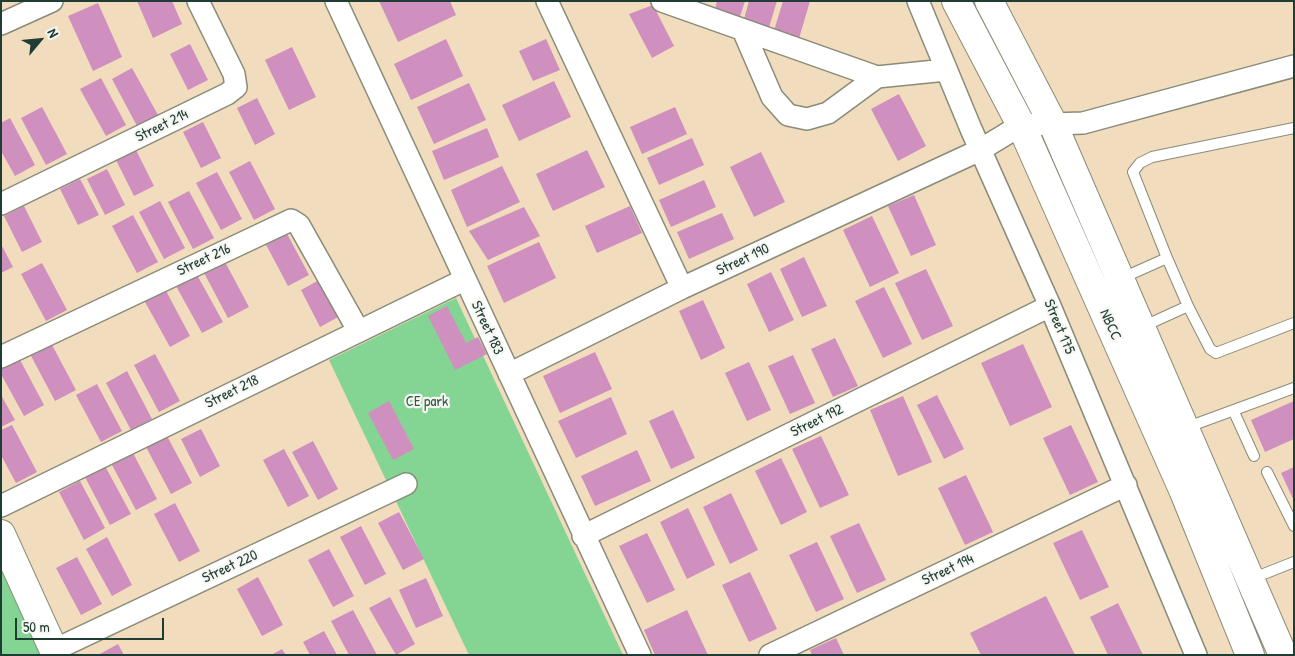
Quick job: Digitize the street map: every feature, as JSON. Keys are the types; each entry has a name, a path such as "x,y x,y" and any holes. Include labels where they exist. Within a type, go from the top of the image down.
{"street":[{"path":"1,24 52,1"},
{"name":"Street 214","path":"1,204 227,94 236,87 234,74 198,1"},
{"name":"Street 183","path":"336,1 464,280 640,655"},
{"path":"548,1 682,288"},
{"path":"662,1 877,77 946,70"},
{"name":"Street 175","path":"918,1 980,150 1050,306 1196,655"},
{"name":"NBCC","path":"956,1 1021,125 1184,492 1250,655"},
{"path":"989,1 1052,122 1250,580 1285,655"},
{"path":"743,30 772,97 788,115 807,119 828,113 877,77"},
{"path":"1021,125 1052,122 1083,123 1294,66"},
{"name":"Street 190","path":"508,374 682,288 980,150 1021,125"},
{"name":"Street 216","path":"1,357 291,220 299,225 358,330"},
{"name":"Street 218","path":"1,506 358,330 464,280"},
{"name":"Street 192","path":"583,536 1050,306"},
{"name":"Street 220","path":"55,652 406,484"},
{"name":"Street 194","path":"770,655 1126,485"},
{"path":"1,534 55,652"}],"lane":[{"path":"1294,128 1152,157 1140,163 1133,172 1167,258 1188,306 1210,349 1216,353 1294,323"},
{"path":"1119,279 1167,258"},
{"path":"1140,328 1188,306"},
{"path":"1184,428 1234,412 1294,388"},
{"path":"1234,412 1254,456"},
{"path":"1267,472 1294,526"},
{"path":"1250,580 1294,562"},
{"path":"1285,655 1294,652"}],"green space":[{"name":"CE park","path":"456,298 623,655 469,655 329,360"},
{"path":"1,569 42,655 1,655"}],"building":[{"path":"137,1 172,1 182,24 153,38"},
{"path":"379,1 450,1 456,15 398,42"},
{"path":"717,1 745,1 739,20 714,13"},
{"path":"749,1 777,1 767,34 742,26"},
{"path":"783,1 810,1 798,42 773,34"},
{"path":"98,3 122,57 93,71 68,16"},
{"path":"653,5 674,46 652,58 629,14"},
{"path":"446,39 463,76 411,100 394,64"},
{"path":"546,39 560,70 533,81 519,51"},
{"path":"190,44 208,80 188,90 170,54"},
{"path":"292,47 316,97 289,110 265,60"},
{"path":"132,68 158,115 137,126 112,79"},
{"path":"101,78 126,125 106,136 80,89"},
{"path":"554,81 571,117 519,141 502,105"},
{"path":"469,83 486,120 434,144 417,107"},
{"path":"899,94 926,146 898,161 871,109"},
{"path":"257,98 275,134 255,145 237,108"},
{"path":"42,107 67,154 46,165 21,118"},
{"path":"675,107 687,134 642,154 630,127"},
{"path":"10,118 35,165 15,176 1,151 1,123"},
{"path":"203,122 221,158 201,168 183,132"},
{"path":"487,128 499,157 444,180 432,151"},
{"path":"692,138 704,165 659,185 647,158"},
{"path":"136,150 154,186 134,196 116,160"},
{"path":"587,150 605,187 553,211 536,174"},
{"path":"761,152 785,202 754,217 730,167"},
{"path":"250,161 275,209 254,220 229,172"},
{"path":"502,166 520,202 467,227 451,190"},
{"path":"107,169 125,205 105,215 87,179"},
{"path":"217,172 242,219 221,230 196,183"},
{"path":"80,179 99,215 78,225 60,189"},
{"path":"704,180 716,207 671,227 659,200"},
{"path":"189,191 214,238 193,249 168,202"},
{"path":"914,195 936,245 911,256 888,206"},
{"path":"160,201 185,248 164,259 139,212"},
{"path":"24,206 42,242 22,252 4,216"},
{"path":"630,206 642,233 597,253 585,226"},
{"path":"524,207 540,236 488,260 469,231"},
{"path":"722,213 734,239 689,259 677,232"},
{"path":"133,215 158,262 137,273 112,226"},
{"path":"872,216 899,273 870,287 843,230"},
{"path":"284,228 309,275 288,286 263,239"},
{"path":"539,242 556,278 504,303 487,266"},
{"path":"1,244 13,267 1,273"},
{"path":"804,257 827,306 802,317 780,269"},
{"path":"224,260 249,307 228,318 203,271"},
{"path":"42,263 67,310 46,321 21,274"},
{"path":"926,269 953,326 922,340 895,283"},
{"path":"771,272 794,320 769,332 747,284"},
{"path":"197,275 223,322 202,333 176,286"},
{"path":"321,279 340,316 320,327 301,290"},
{"path":"884,287 912,344 883,358 855,301"},
{"path":"165,289 190,336 170,347 144,300"},
{"path":"703,300 725,348 701,360 679,311"},
{"path":"447,306 466,343 478,337 487,354 455,370 428,316"},
{"path":"835,338 858,386 833,397 811,349"},
{"path":"51,343 76,390 55,401 30,354"},
{"path":"1023,344 1052,407 1010,426 981,363"},
{"path":"595,352 612,389 560,413 543,376"},
{"path":"155,354 180,401 159,412 134,365"},
{"path":"793,355 815,403 790,414 768,366"},
{"path":"19,358 44,405 24,416 1,374 1,367"},
{"path":"749,362 771,410 747,421 725,373"},
{"path":"127,371 152,419 131,430 106,383"},
{"path":"97,384 122,431 101,442 76,395"},
{"path":"1,395 15,420 1,427"},
{"path":"937,395 964,449 944,459 917,405"},
{"path":"903,396 932,462 898,476 870,410"},
{"path":"611,397 627,434 576,458 558,421"},
{"path":"389,401 414,449 393,460 368,413"},
{"path":"1294,401 1294,439 1265,452 1251,420"},
{"path":"673,410 695,458 671,469 649,421"},
{"path":"12,425 37,472 16,483 1,455 1,430"},
{"path":"1071,425 1098,482 1070,495 1043,438"},
{"path":"201,429 220,466 200,477 181,439"},
{"path":"167,436 192,483 171,494 146,447"},
{"path":"821,436 849,495 820,508 792,449"},
{"path":"313,441 338,489 318,500 292,452"},
{"path":"284,449 309,496 288,507 263,460"},
{"path":"637,450 651,481 595,506 581,476"},
{"path":"132,451 157,499 136,510 111,463"},
{"path":"781,458 807,512 781,525 755,471"},
{"path":"105,466 131,514 110,525 85,477"},
{"path":"1294,467 1294,501 1281,473"},
{"path":"966,475 993,532 965,545 938,488"},
{"path":"80,481 105,528 84,540 59,492"},
{"path":"731,493 758,550 730,564 703,507"},
{"path":"175,503 200,551 179,562 154,514"},
{"path":"688,508 715,565 687,579 660,522"},
{"path":"399,512 424,559 403,570 378,523"},
{"path":"859,523 886,580 857,593 830,536"},
{"path":"361,526 386,574 365,585 340,537"},
{"path":"1082,530 1109,587 1080,600 1053,543"},
{"path":"647,533 675,590 647,603 619,546"},
{"path":"107,537 132,585 112,596 86,549"},
{"path":"817,542 844,599 816,612 789,555"},
{"path":"329,549 354,596 333,607 308,560"},
{"path":"77,557 102,604 81,615 56,568"},
{"path":"750,572 777,629 749,642 722,585"},
{"path":"258,577 283,625 262,636 237,589"},
{"path":"426,578 443,616 416,628 399,590"},
{"path":"1046,596 1075,655 981,655 970,633"},
{"path":"390,597 415,644 396,655 369,608"},
{"path":"1118,603 1143,655 1108,655 1090,617"},
{"path":"353,610 377,655 349,655 331,621"},
{"path":"687,610 708,655 655,655 644,630"},
{"path":"324,631 337,655 310,655 303,642"},
{"path":"836,638 844,655 812,655 810,650"},
{"path":"118,644 124,655 98,655"},
{"path":"282,649 286,655 271,655"}]}
